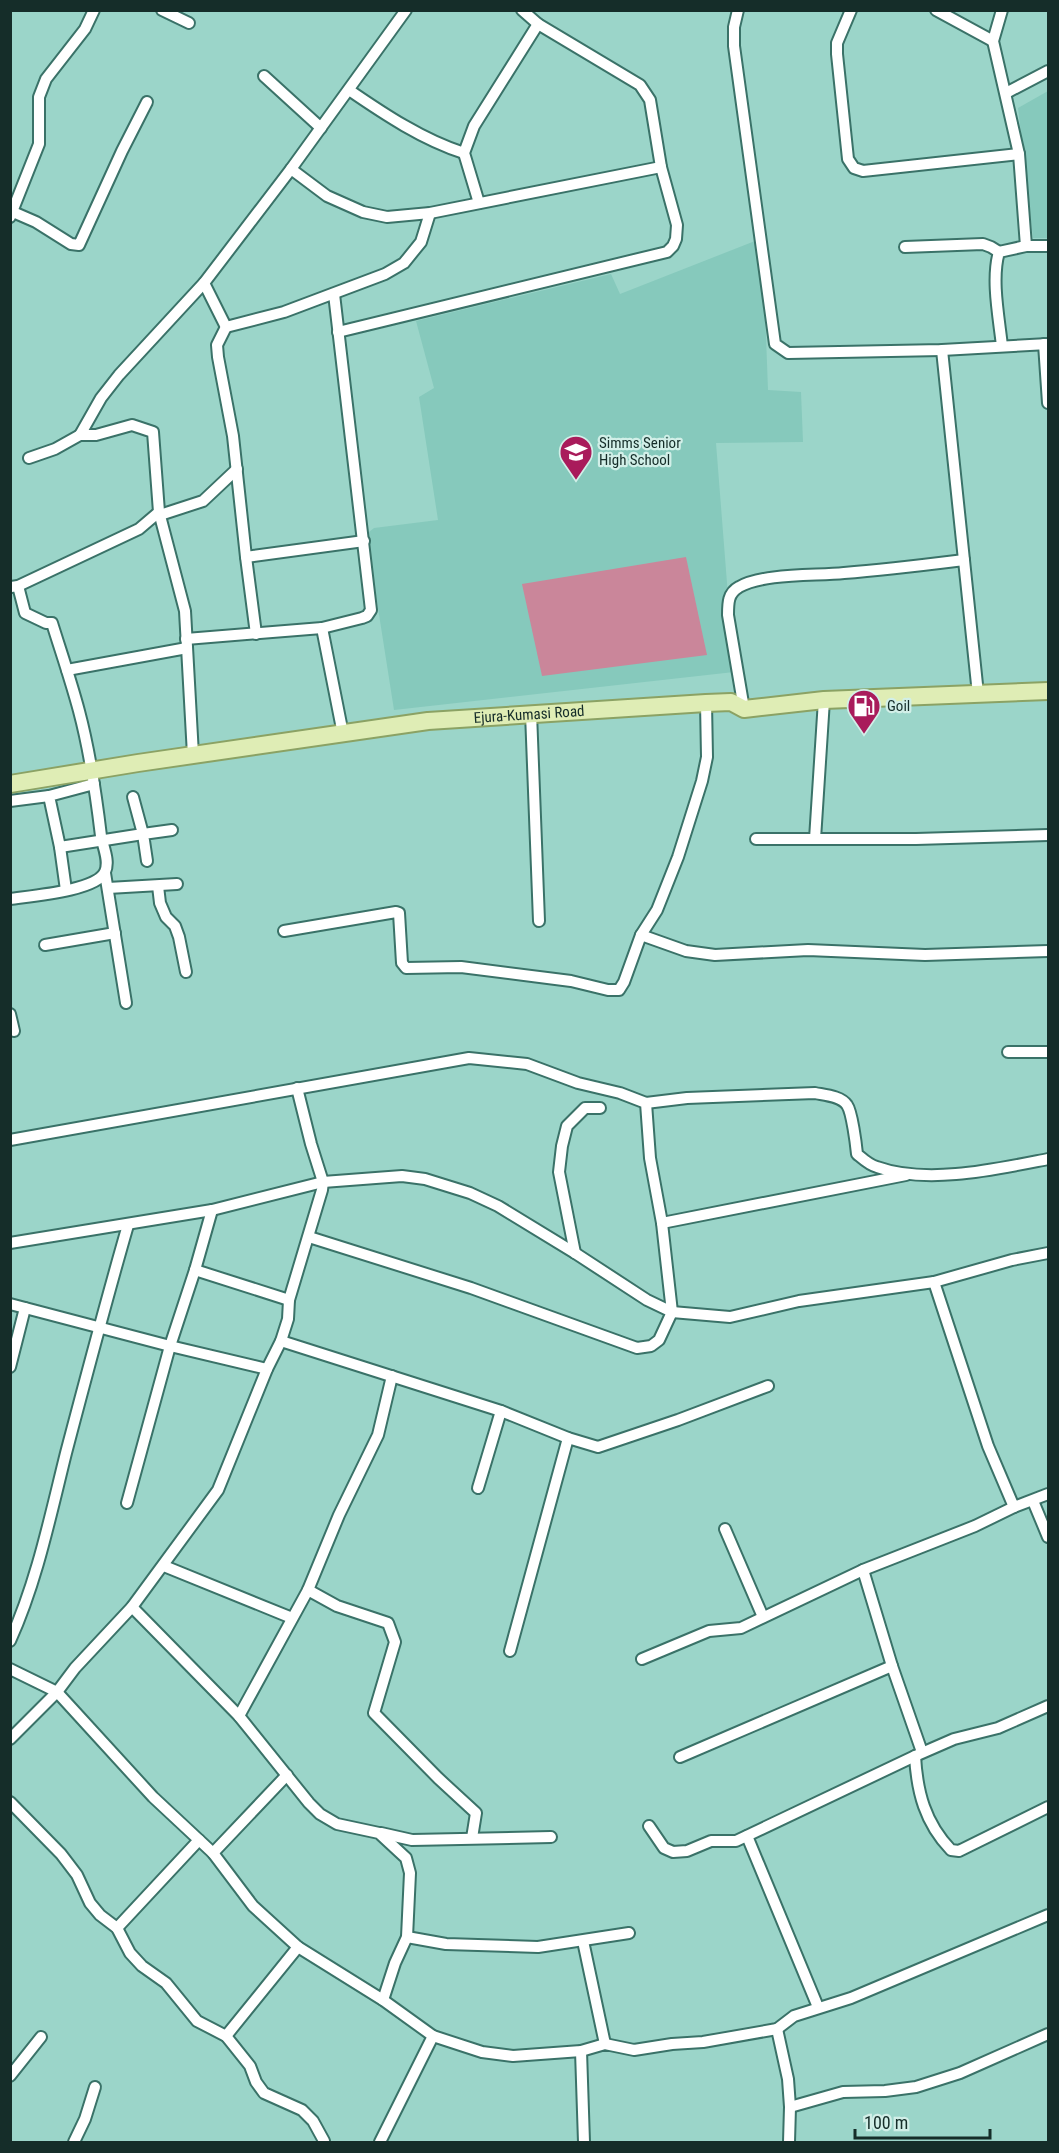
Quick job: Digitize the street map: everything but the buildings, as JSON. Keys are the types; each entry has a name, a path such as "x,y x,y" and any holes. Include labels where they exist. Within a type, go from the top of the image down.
{"main road":[{"name":"Ejura-Kumasi Road","path":"10,784 93,777 193,755 428,721 706,703 731,702 744,709 824,700 1048,691"}],"street":[{"path":"94,10 85,29 54,66 42,88 39,97 39,144 12,214 36,222 71,244 79,245 147,102"},
{"path":"162,10 189,22"},
{"path":"80,435 101,398 119,375 204,283 291,169 406,10"},
{"path":"338,332 667,252 673,246 677,225 661,167 650,100 646,91 640,85 538,24 522,10"},
{"path":"738,10 734,27 734,46 775,344 788,353 942,350 1046,344 1048,403"},
{"path":"851,10 837,43 837,54 849,159 854,168 863,171 1019,154"},
{"path":"936,10 993,41"},
{"path":"1002,10 993,41 1019,154 1026,246"},
{"path":"479,203 464,153 474,126 538,24"},
{"path":"1006,93 1048,71"},
{"path":"264,76 321,128"},
{"path":"349,90 443,146 464,153"},
{"path":"291,169 327,196 363,212 387,217 430,213 661,167"},
{"path":"225,327 284,312 385,274 404,263 421,242 430,213"},
{"path":"905,248 983,244 999,252 1026,246 1048,246"},
{"path":"999,252 996,261 996,280 1002,346"},
{"path":"204,283 225,327 217,345 218,357 231,424 256,634"},
{"path":"67,670 186,644 322,628 367,616 371,610 364,541 334,294"},
{"path":"942,350 978,694"},
{"path":"29,458 55,449 80,435 96,435 132,424 153,432 160,513 184,611 193,755"},
{"path":"126,1003 105,873 107,860 79,711 52,623 46,623 25,612 14,587 140,528 160,513 203,501 237,469"},
{"path":"246,557 364,541"},
{"path":"744,709 728,615 728,600 739,587 757,580 964,560"},
{"path":"322,628 343,734"},
{"path":"815,839 824,700"},
{"path":"284,931 396,912 399,913 402,963 406,968 461,967 571,981 608,990 619,990 641,935 657,910 678,857 702,781 707,757 706,703"},
{"path":"531,713 539,921"},
{"path":"10,801 49,796 93,777"},
{"path":"49,796 66,890"},
{"path":"133,797 143,834 147,861"},
{"path":"60,847 172,830"},
{"path":"756,839 916,839 1048,835"},
{"path":"10,899 81,888 99,879 105,873"},
{"path":"108,888 177,884"},
{"path":"158,886 160,903 179,937 186,972"},
{"path":"45,945 115,933"},
{"path":"641,935 686,951 715,955 808,950 925,955 1048,951"},
{"path":"10,1014 14,1031"},
{"path":"1008,1052 1048,1052"},
{"path":"10,1140 78,1130 469,1058 527,1064 578,1083 620,1093 646,1103 687,1098 815,1093 831,1096 848,1105 858,1154 876,1167 912,1174 947,1176 1048,1159"},
{"path":"10,1739 57,1692 75,1668 132,1607 218,1490 267,1369 281,1341 288,1319 289,1300 323,1182 297,1088"},
{"path":"309,1237 471,1288 637,1348 651,1346 659,1340 672,1312 662,1222 650,1158 646,1103"},
{"path":"575,1252 559,1172 562,1146 567,1126 585,1108 600,1108"},
{"path":"662,1222 912,1174"},
{"path":"10,1243 212,1210 323,1182 402,1176 425,1179 470,1193 498,1206 575,1252 647,1300 672,1312 730,1317 800,1301 933,1282 1012,1260 1048,1253"},
{"path":"127,1503 170,1346 212,1210"},
{"path":"10,1641 26,1604 38,1565 98,1326 128,1225"},
{"path":"195,1270 289,1300"},
{"path":"933,1282 988,1446 1014,1507"},
{"path":"10,1304 267,1369"},
{"path":"10,1367 25,1308"},
{"path":"281,1341 501,1411 568,1438 598,1447 768,1386"},
{"path":"239,1716 308,1590 339,1515 378,1435 392,1376"},
{"path":"478,1488 501,1411"},
{"path":"510,1651 568,1438"},
{"path":"642,1659 709,1631 741,1628 863,1570 975,1526 1048,1494"},
{"path":"1033,1501 1048,1537"},
{"path":"724,1529 763,1617"},
{"path":"164,1566 292,1618"},
{"path":"863,1570 919,1754 916,1783 922,1805 941,1839 951,1850 959,1851 1048,1807"},
{"path":"308,1590 337,1606 388,1623 395,1642 374,1713 476,1813 472,1838"},
{"path":"132,1607 239,1716 320,1814 337,1824 412,1840 550,1837"},
{"path":"680,1757 892,1666"},
{"path":"10,1669 57,1692 153,1797 213,1853 253,1906 298,1947 383,2000 433,2036 482,2052 513,2056 581,2051 605,2044 634,2050 703,2042 777,2029 794,2016 850,1998 1048,1915"},
{"path":"649,1826 664,1848 673,1852 687,1851 711,1841 736,1841 919,1754 954,1739 998,1728 1048,1706"},
{"path":"213,1853 286,1775"},
{"path":"10,1802 61,1854 77,1875 90,1903 100,1915 117,1928 130,1953 142,1966 173,1990 189,2014 197,2021 226,2036 250,2066 256,2082 264,2093 302,2110 314,2121 324,2141"},
{"path":"379,1833 406,1858 410,1873 407,1937 395,1963 383,2000"},
{"path":"747,1836 818,2007"},
{"path":"117,1928 199,1840"},
{"path":"407,1937 446,1944 538,1947 629,1933"},
{"path":"583,1941 605,2044"},
{"path":"226,2036 298,1947"},
{"path":"777,2029 788,2079 789,2142"},
{"path":"790,2107 843,2092 885,2091 916,2087 960,2073 1048,2034"},
{"path":"380,2142 433,2036"},
{"path":"10,2076 41,2037"},
{"path":"581,2051 584,2142"},
{"path":"74,2142 85,2119 95,2087"}],"shaded area":[{"path":"1048,91 1048,238 1033,238 1018,108"},
{"name":"Simms Senior High School","path":"755,241 765,309 768,390 801,392 803,442 716,443 734,672 394,710 367,538 369,532 374,528 438,520 419,397 434,388 416,321 611,274 620,294"},
{"path":"686,557 707,655 542,676 522,584"}],"place":[{"name":"Simms Senior High School","path":"576,481"},
{"name":"Goil","path":"864,735"}]}
